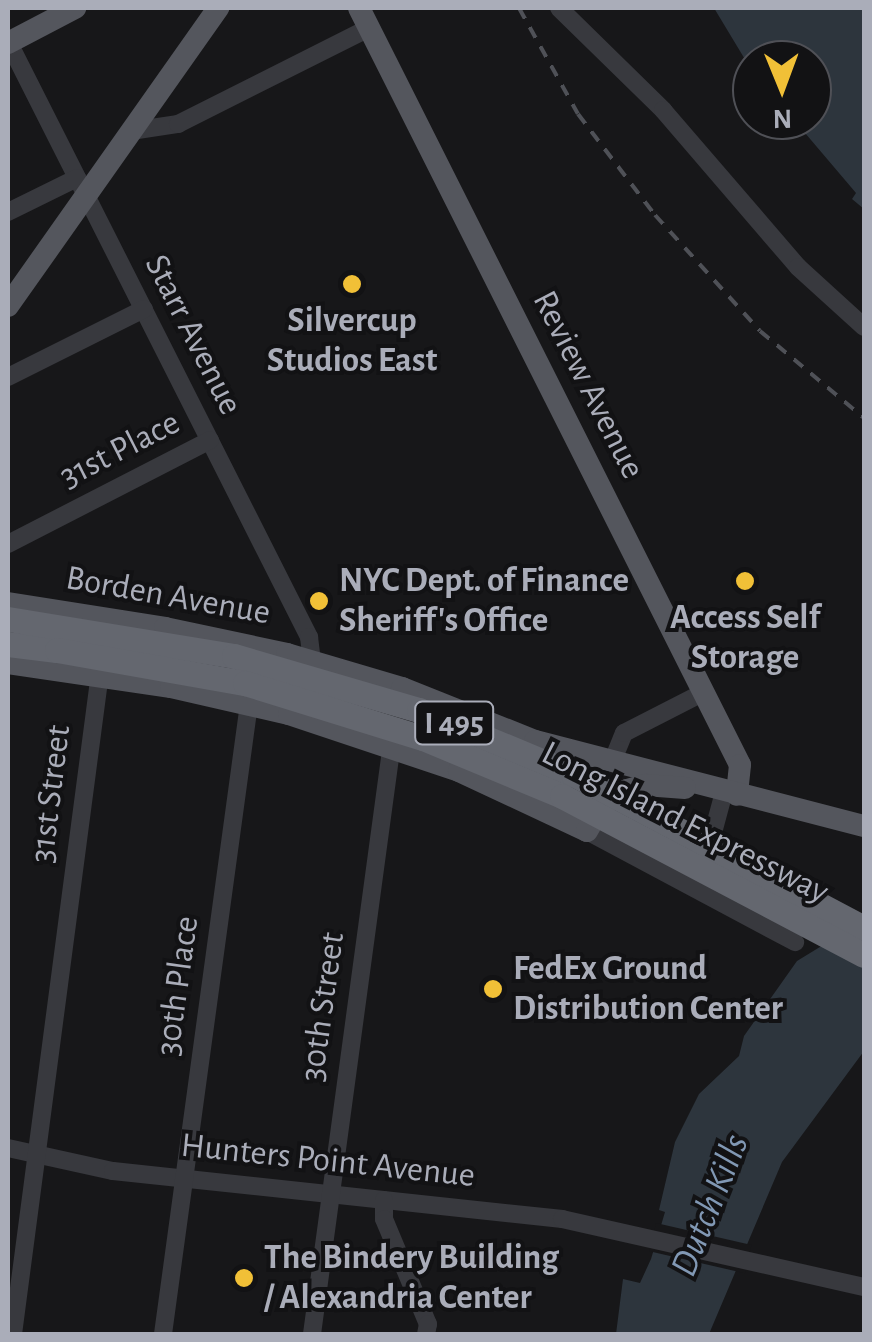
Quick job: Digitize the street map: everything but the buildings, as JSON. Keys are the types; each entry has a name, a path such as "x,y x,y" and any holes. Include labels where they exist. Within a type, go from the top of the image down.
{"highway":[{"name":"Long Island Expressway","path":"8,619 205,650 419,710 573,774 864,928"},
{"name":"Long Island Expressway","path":"8,646 57,650 244,683 423,738 584,807 864,955"}],"main road":[{"path":"8,42 75,8"},
{"path":"8,306 81,187 131,131 218,8"},
{"name":"Review Avenue","path":"364,18 742,769 725,792"},
{"name":"Borden Avenue","path":"8,603 257,646 402,688 555,746 864,826"},
{"path":"8,663 100,675 248,703 391,746 593,820"},
{"path":"555,746 596,772 593,820"},
{"path":"593,820 613,760"},
{"name":"Borden Avenue","path":"593,820 610,798 638,786 725,792"}],"street":[{"path":"560,8 664,110 786,255 864,327"},
{"path":"131,131 178,124 364,18"},
{"name":"Starr Avenue","path":"8,42 309,637 312,661"},
{"path":"8,212 81,187"},
{"path":"8,377 144,309"},
{"name":"31st Place","path":"8,544 210,440"},
{"name":"31st Street","path":"12,1334 107,619"},
{"name":"30th Place","path":"162,1334 257,646"},
{"name":"30th Street","path":"312,1334 402,688"},
{"path":"613,760 624,733 704,692"},
{"name":"Review Avenue","path":"701,890 714,816 725,792"},
{"path":"593,820 701,890 795,942"},
{"name":"Hunters Point Avenue","path":"8,1148 36,1156 185,1179 535,1215 642,1235 864,1288"},
{"path":"384,1200 384,1219 428,1324 426,1334"}],"water":[{"path":"714,8 864,8 864,209 852,199 856,193 811,140 832,140 832,40 733,40"},
{"name":"Dutch Kills","path":"864,920 864,1051 782,1162 709,1334 616,1334 623,1279 640,1283 651,1259 665,1212 659,1210 675,1142 699,1094 739,1056 744,1036 797,961"}],"pier":[{"path":"656,1223 751,1245 745,1273 649,1251"}],"railway":[{"path":"519,8 578,114 655,215 760,331 864,418"}],"place":[{"name":"Silvercup Studios East","path":"352,284"},
{"name":"Access Self Storage","path":"745,581"},
{"name":"NYC Dept. of Finance Sheriff's Office","path":"319,601"},
{"name":"FedEx Ground Distribution Center","path":"493,989"},
{"name":"The Bindery Building / Alexandria Center","path":"244,1278"}]}
